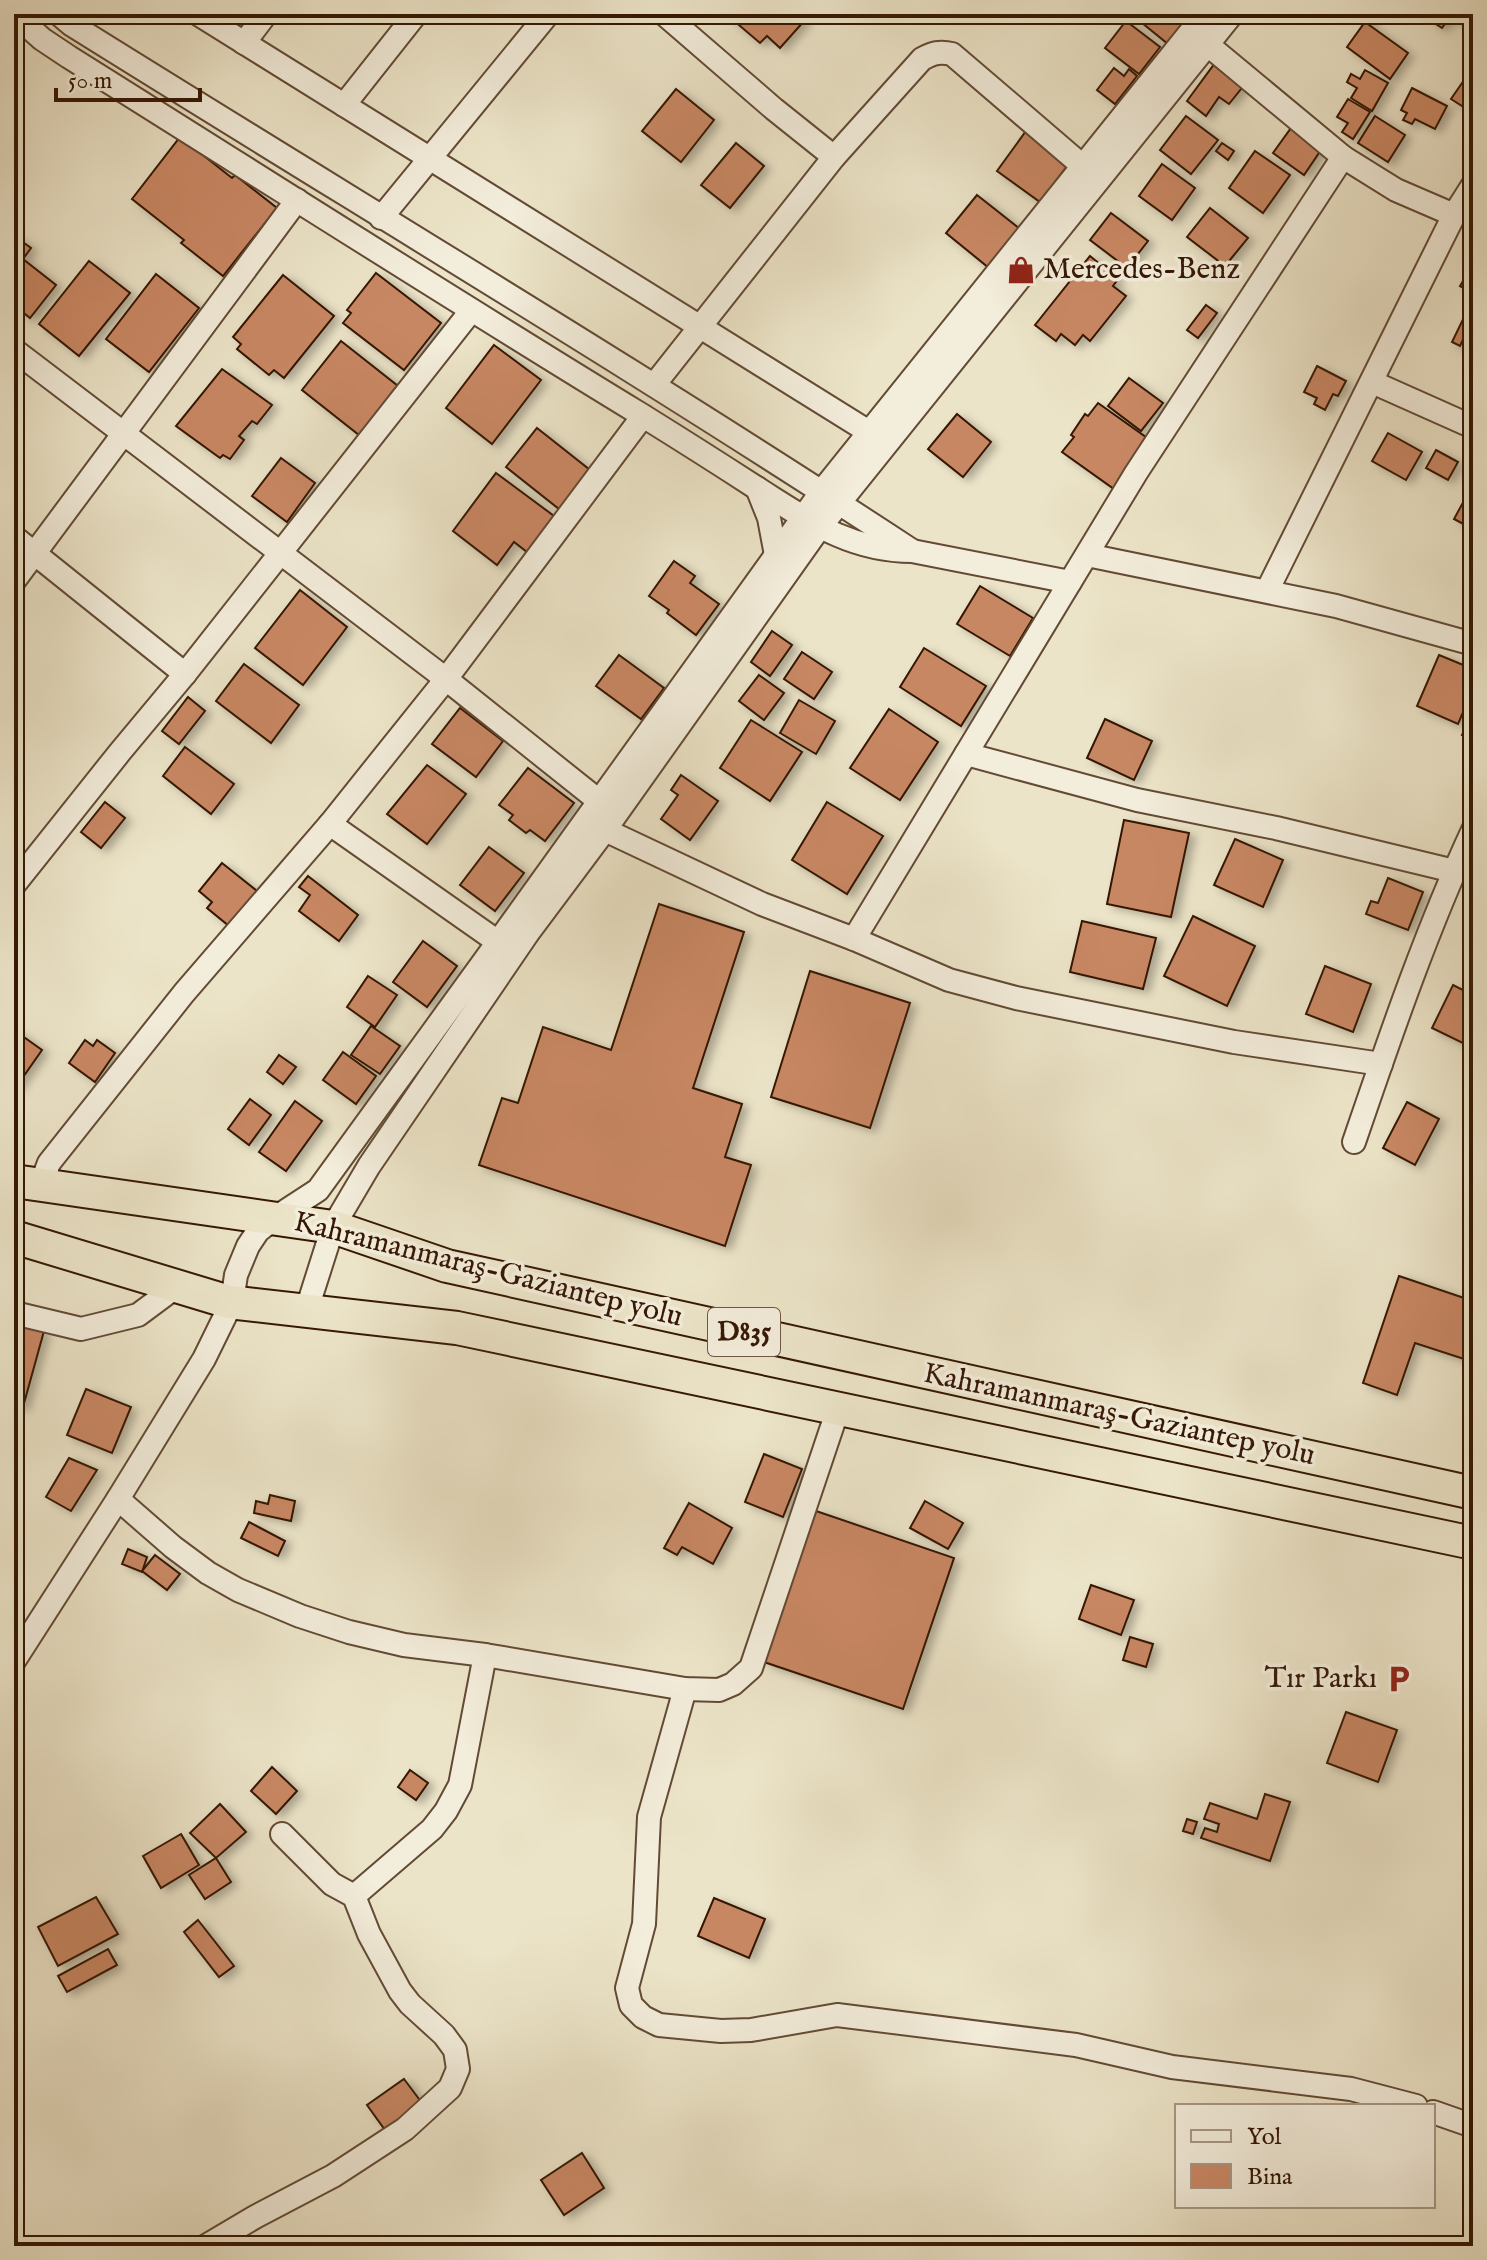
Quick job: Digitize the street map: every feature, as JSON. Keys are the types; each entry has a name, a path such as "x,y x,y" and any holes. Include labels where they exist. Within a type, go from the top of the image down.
{"highway":[{"name":"Kahramanmaraş-Gaziantep yolu","path":"27,1182 333,1227 447,1266 1473,1493"},
{"name":"Kahramanmaraş-Gaziantep yolu","path":"14,1237 232,1302 457,1328 1473,1543"}],"street":[{"path":"14,14 42,39 69,57 812,522 887,551 912,551 1070,582"},
{"path":"59,14 381,218 654,385 912,551"},
{"path":"198,14 869,432"},
{"path":"244,43 266,14"},
{"path":"344,105 416,14"},
{"path":"381,218 548,14"},
{"path":"664,14 834,157"},
{"path":"14,1661 204,1359 232,1302 241,1259 258,1231 318,1190 605,830 812,522 1091,172 1205,14"},
{"path":"831,497 869,432 1091,172 1208,45 1232,14"},
{"path":"1208,45 1343,157 1396,190 1466,199 1267,591"},
{"path":"654,385 834,157 922,59 933,53 952,54 1091,172"},
{"path":"854,939 1136,473 1343,157"},
{"path":"14,581 297,200"},
{"path":"14,885 471,311"},
{"path":"14,350 446,679 599,801"},
{"path":"1372,382 1473,427"},
{"path":"27,1182 49,1163 184,993 330,824 446,679 643,416"},
{"path":"757,488 769,518 776,555"},
{"path":"306,1312 333,1227 477,990 498,942 776,555 812,522"},
{"path":"14,537 185,674"},
{"path":"1087,555 1336,606 1473,644"},
{"path":"966,754 1137,800 1276,828 1454,871"},
{"path":"330,824 498,942"},
{"path":"605,830 762,904 949,980 1016,998 1234,1042 1381,1064"},
{"path":"1354,1142 1454,871 1473,830"},
{"path":"14,1313 81,1329 138,1315 177,1286"},
{"path":"118,1499 208,1573 238,1590 300,1616 349,1632 404,1645 485,1655 685,1689 719,1690 733,1684 751,1668 838,1409"},
{"path":"354,1896 432,1829 446,1811 460,1785 485,1655"},
{"path":"685,1689 649,1817 644,1924 627,1988 631,2005 643,2017 659,2025 721,2031 751,2030 837,2015 1076,2045 1172,2067 1351,2089 1408,2104"},
{"path":"206,2246 333,2176 405,2129 450,2088 458,2069 455,2050 400,1991 369,1934 354,1896 332,1884 282,1834"},
{"path":"1435,2113 1473,2126"}],"building":[{"path":"726,14 799,14 805,20 780,48 767,36 760,43"},
{"path":"1131,14 1192,14 1168,44"},
{"path":"1356,14 1373,14 1368,22"},
{"path":"1436,14 1473,15 1466,26 1451,16 1442,28 1431,21"},
{"path":"1126,21 1160,47 1139,74 1105,48"},
{"path":"1365,22 1408,53 1390,79 1347,47"},
{"path":"1215,63 1245,84 1229,104 1219,97 1206,116 1187,101"},
{"path":"1114,68 1124,76 1129,69 1137,76 1115,104 1097,90"},
{"path":"1365,70 1388,83 1372,111 1351,98 1357,88 1347,82 1351,74 1360,79"},
{"path":"1473,71 1473,113 1451,99"},
{"path":"1412,88 1447,106 1435,129 1415,119 1412,124 1403,120 1407,113 1401,110"},
{"path":"676,89 714,120 681,162 642,131"},
{"path":"1348,99 1370,112 1353,139 1342,132 1348,123 1337,117"},
{"path":"1186,116 1218,140 1191,174 1160,150"},
{"path":"1375,116 1405,135 1388,162 1358,143"},
{"path":"1291,128 1321,150 1304,175 1273,153"},
{"path":"1026,131 1070,162 1040,202 997,171"},
{"path":"180,137 277,208 223,276 132,199"},
{"path":"736,143 764,166 730,208 701,185"},
{"path":"1222,143 1234,151 1228,160 1216,151"},
{"path":"1255,151 1290,175 1263,213 1229,188"},
{"path":"1162,164 1195,188 1172,220 1139,196"},
{"path":"977,195 1020,229 989,268 946,233"},
{"path":"1210,208 1248,238 1225,266 1187,237"},
{"path":"1111,213 1148,241 1127,268 1090,240"},
{"path":"16,237 31,248 23,259 56,285 30,318 14,305 14,268 19,262 14,259"},
{"path":"1090,256 1118,279 1113,286 1126,296 1090,341 1083,335 1075,345 1061,334 1056,341 1035,325"},
{"path":"89,261 130,293 79,356 39,324"},
{"path":"1473,264 1473,293 1460,286"},
{"path":"376,273 441,323 404,370 343,323 351,313 347,310"},
{"path":"156,274 199,308 149,372 106,339"},
{"path":"283,275 334,316 284,378 274,370 269,375 237,349 241,344 233,337"},
{"path":"1206,305 1217,313 1198,338 1187,330"},
{"path":"1467,311 1473,314 1473,319 1460,346 1452,342"},
{"path":"341,341 398,386 359,435 302,390"},
{"path":"494,345 541,380 492,444 446,408"},
{"path":"1317,366 1346,381 1338,396 1333,394 1325,410 1314,404 1317,398 1304,392"},
{"path":"222,369 272,405 257,424 252,421 239,436 244,440 230,459 223,455 220,458 176,426"},
{"path":"1129,378 1163,403 1141,431 1108,406"},
{"path":"1098,403 1150,440 1114,489 1062,452 1074,437 1071,435 1085,414 1088,416"},
{"path":"957,414 991,442 963,477 928,449"},
{"path":"537,428 590,470 559,509 506,467"},
{"path":"1388,433 1422,452 1406,480 1372,461"},
{"path":"1436,450 1458,462 1448,480 1426,468"},
{"path":"1473,457 1473,477 1464,472"},
{"path":"281,458 315,483 287,522 252,496"},
{"path":"496,473 554,516 527,552 514,542 497,565 453,531"},
{"path":"1473,484 1473,529 1454,519"},
{"path":"674,561 695,576 690,583 719,604 696,635 649,596"},
{"path":"980,586 1033,618 1010,656 957,624"},
{"path":"300,590 347,627 303,685 255,648"},
{"path":"772,631 792,645 770,676 751,662"},
{"path":"924,648 986,686 961,726 900,687"},
{"path":"802,652 832,672 814,699 784,679"},
{"path":"619,655 664,688 641,719 596,686"},
{"path":"1439,655 1473,669 1473,689 1458,724 1417,706"},
{"path":"244,664 299,705 271,743 216,701"},
{"path":"759,675 784,693 764,720 739,701"},
{"path":"188,697 205,711 179,744 162,731"},
{"path":"799,700 835,721 816,754 780,733"},
{"path":"460,708 503,741 476,777 432,744"},
{"path":"889,709 938,742 900,800 850,768"},
{"path":"1473,711 1473,740 1462,735"},
{"path":"1105,719 1152,741 1134,780 1087,758"},
{"path":"751,720 802,752 770,801 720,768"},
{"path":"185,747 234,784 211,814 163,776"},
{"path":"427,765 466,794 427,844 387,814"},
{"path":"528,768 574,803 545,841 530,830 526,833 509,820 513,815 499,805"},
{"path":"681,775 718,801 690,840 661,819 678,795 671,790"},
{"path":"105,802 125,818 101,848 81,832"},
{"path":"827,802 883,836 847,894 792,860"},
{"path":"1124,820 1189,833 1171,917 1107,904"},
{"path":"1235,839 1283,860 1263,907 1214,885"},
{"path":"489,847 524,873 495,911 460,885"},
{"path":"222,863 257,891 229,926 207,908 212,902 199,891"},
{"path":"308,876 358,915 339,941 299,911 310,895 299,887"},
{"path":"1388,878 1423,892 1408,930 1366,914 1371,901 1378,903"},
{"path":"659,904 744,932 693,1088 742,1104 725,1157 751,1165 725,1246 479,1165 502,1098 518,1103 543,1027 611,1050"},
{"path":"1193,916 1255,946 1227,1006 1164,976"},
{"path":"1082,921 1156,938 1143,989 1070,972"},
{"path":"423,941 457,966 427,1007 393,982"},
{"path":"1325,966 1371,984 1353,1032 1306,1014"},
{"path":"810,971 910,1003 870,1128 771,1097"},
{"path":"368,976 397,995 375,1027 347,1007"},
{"path":"1453,985 1473,995 1473,1048 1432,1028"},
{"path":"371,1026 400,1046 380,1074 351,1055"},
{"path":"14,1030 42,1050 14,1090"},
{"path":"85,1040 93,1046 97,1040 115,1053 95,1082 69,1063"},
{"path":"343,1052 376,1076 356,1104 323,1080"},
{"path":"279,1055 296,1067 283,1084 267,1072"},
{"path":"250,1099 271,1115 249,1145 228,1129"},
{"path":"295,1101 322,1121 286,1171 259,1152"},
{"path":"1407,1102 1439,1119 1415,1165 1383,1148"},
{"path":"1399,1276 1473,1301 1473,1332 1464,1359 1415,1343 1397,1395 1363,1383"},
{"path":"14,1322 44,1331 23,1407 14,1404"},
{"path":"86,1389 131,1407 112,1453 67,1435"},
{"path":"764,1454 802,1469 783,1517 745,1502"},
{"path":"69,1458 97,1470 71,1511 46,1497"},
{"path":"270,1495 295,1501 291,1521 254,1513 256,1501 268,1504"},
{"path":"925,1501 963,1523 948,1549 910,1528"},
{"path":"689,1503 732,1528 713,1564 682,1547 677,1555 664,1548"},
{"path":"816,1511 954,1558 903,1709 764,1662"},
{"path":"249,1522 285,1541 278,1556 241,1538"},
{"path":"128,1549 147,1557 142,1572 122,1564"},
{"path":"155,1555 180,1574 167,1590 142,1571"},
{"path":"1091,1585 1134,1600 1121,1635 1079,1619"},
{"path":"1130,1637 1153,1644 1146,1667 1123,1660"},
{"path":"1346,1712 1397,1730 1378,1782 1327,1763"},
{"path":"272,1767 297,1791 276,1814 251,1791"},
{"path":"410,1770 428,1783 416,1800 398,1787"},
{"path":"1265,1794 1290,1802 1270,1861 1201,1838 1205,1828 1217,1832 1219,1824 1204,1819 1210,1803 1257,1819"},
{"path":"220,1804 246,1832 216,1858 190,1833"},
{"path":"1187,1819 1197,1822 1193,1834 1183,1831"},
{"path":"181,1834 199,1865 161,1888 143,1856"},
{"path":"216,1858 231,1882 205,1899 189,1875"},
{"path":"96,1897 118,1934 58,1966 38,1927"},
{"path":"714,1898 765,1919 749,1958 698,1936"},
{"path":"198,1920 234,1966 219,1977 184,1932"},
{"path":"108,1949 117,1965 67,1992 58,1976"},
{"path":"404,2079 422,2103 385,2130 367,2105"},
{"path":"582,2153 604,2188 564,2215 541,2180"}],"place":[{"name":"Mercedes-Benz","path":"1021,270"},
{"name":"Tır Parkı","path":"1399,1679"}]}
